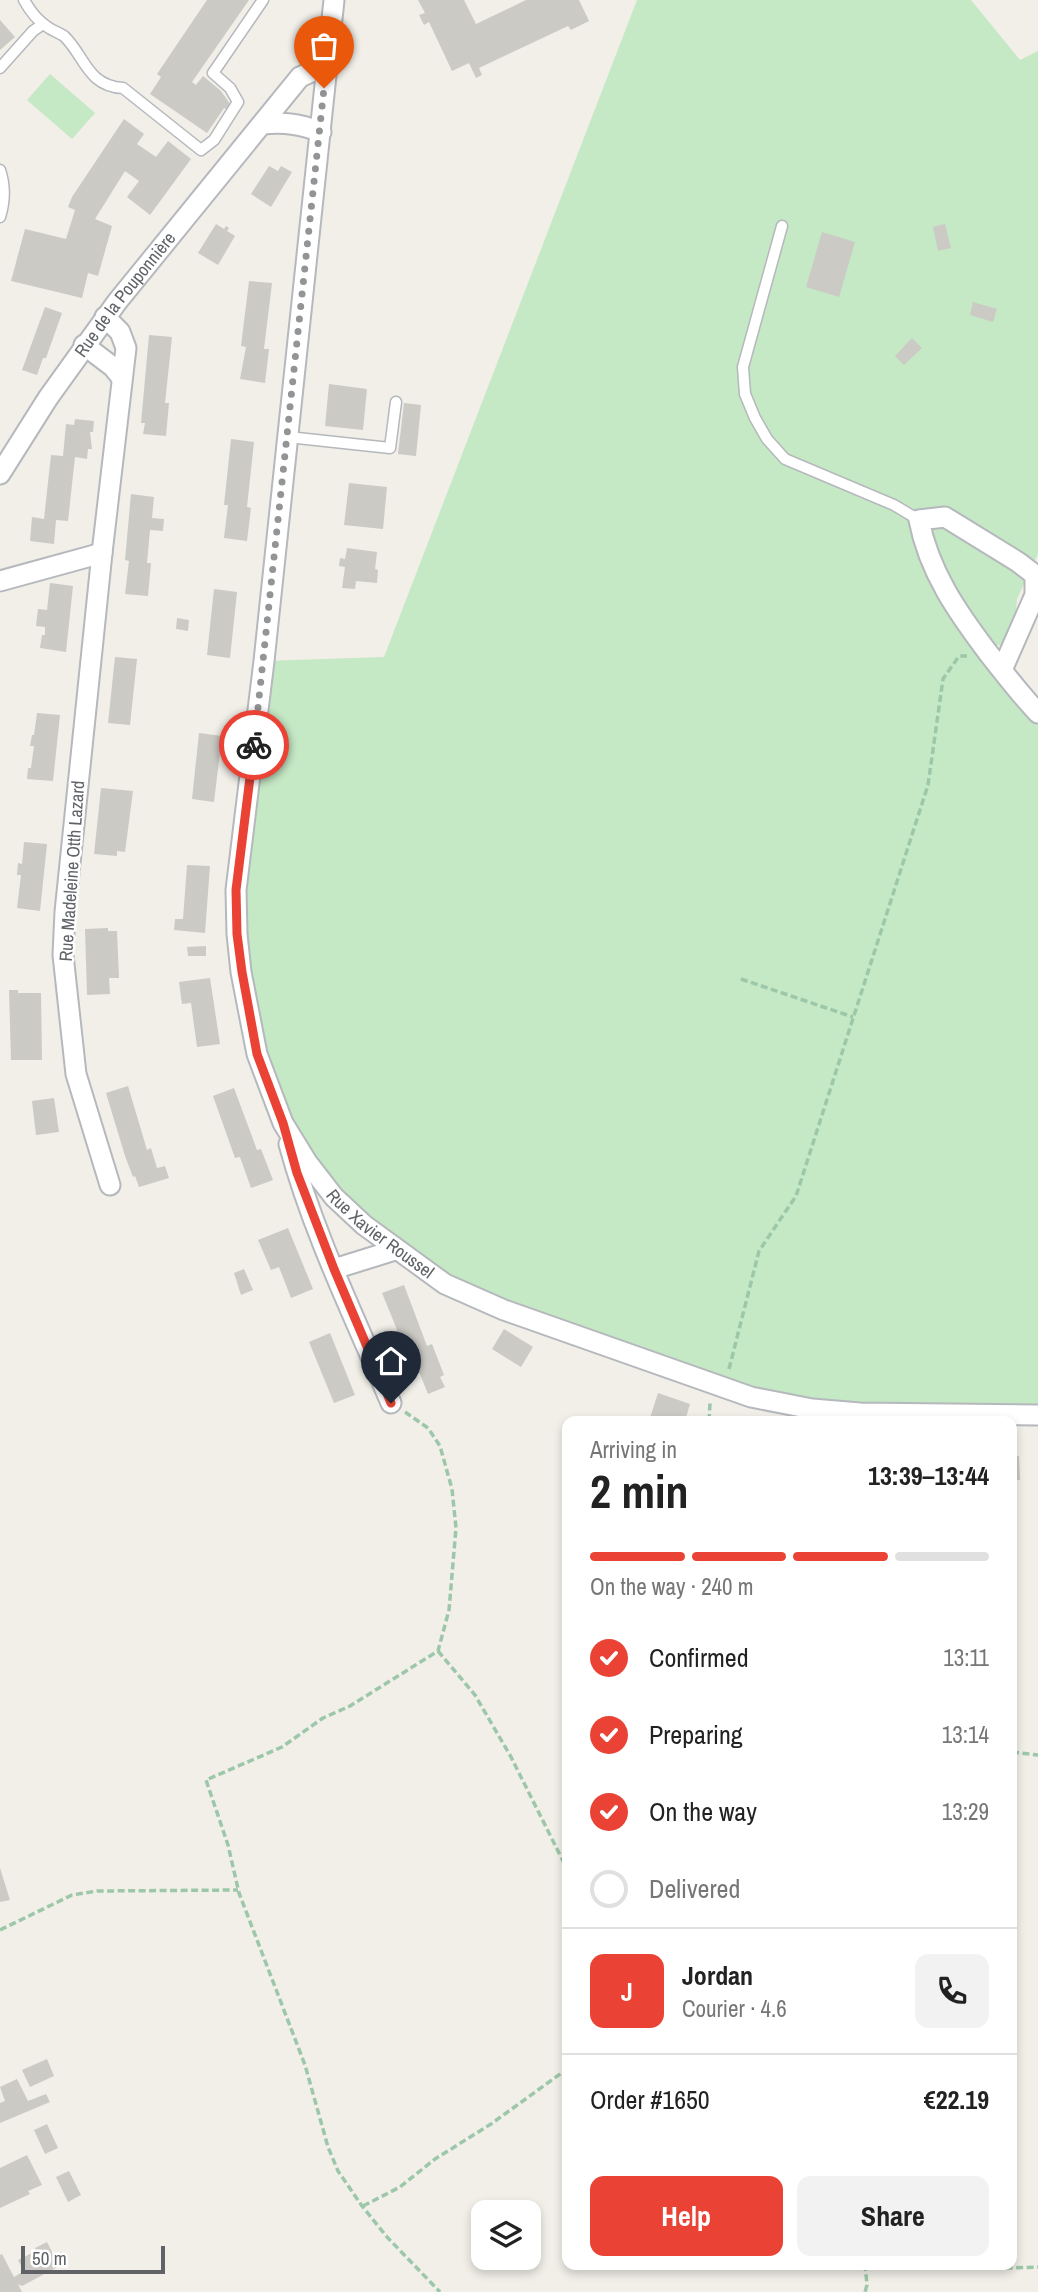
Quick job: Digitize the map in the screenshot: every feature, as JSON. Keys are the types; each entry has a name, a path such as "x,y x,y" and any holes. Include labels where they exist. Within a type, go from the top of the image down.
{"street":[{"name":"Rue Xavier Roussel","path":"334,0 288,437 236,890 237,934 257,1054 283,1123 307,1162 334,1197 364,1225 445,1284 504,1310 751,1397 812,1409 860,1413 1038,1415"},
{"name":"Rue de la Pouponnière","path":"0,474 84,345 106,317 300,77 326,65"},
{"path":"263,124 303,124 321,132"},
{"name":"Rue Madeleine Otth Lazard","path":"106,317 120,332 126,348 102,553 65,912 63,955 76,1074 110,1185"},
{"path":"84,345 113,367 121,377"},
{"path":"1002,670 1035,594 1035,575 945,517 919,520 924,544 955,608 1012,685 1038,713"},
{"path":"0,581 102,553"},
{"path":"283,1123 297,1173 334,1269 391,1403"},
{"path":"334,1269 395,1250"}],"lane":[{"path":"24,0 43,24 67,40 93,76 108,85 123,88 201,150 214,140 238,102 230,88 213,73 263,0"},
{"path":"0,68 33,31 43,24"},
{"path":"0,170 4,181 0,217"},
{"path":"782,226 743,367 745,394 755,418 767,439 785,459 894,505 919,520"},
{"path":"288,437 390,448 396,402"}],"path":[{"path":"724,1388 759,1251 796,1196 928,785 943,679 959,656 990,654"},
{"path":"741,979 853,1017"},
{"path":"391,1403 428,1427 440,1446 452,1489 456,1528 449,1610 438,1651 350,1706 323,1718 282,1746 206,1780 228,1845 238,1890 305,2065 328,2147 338,2171 387,2237 440,2292"},
{"path":"438,1651 475,1695 562,1858"},
{"path":"1017,1753 1038,1755"},
{"path":"0,1930 72,1895 97,1891 238,1890"},
{"path":"362,2206 400,2187 435,2159 491,2124 562,2073"},
{"path":"1017,2268 1038,2267"},
{"path":"865,2292 866,2270"}],"green space":[{"path":"637,0 971,0 1020,60 1038,51 1038,554 1017,599 1015,620 1004,646 996,645 989,660 1038,709 1038,1415 812,1409 504,1310 364,1225 283,1123 237,934 264,661 384,657"},
{"path":"50,74 95,113 72,139 27,100"}],"building":[{"path":"207,0 249,0 192,82 196,85 203,76 221,91 230,104 224,108 207,133 150,94 161,77 157,74"},
{"path":"418,0 464,0 476,24 526,0 579,0 589,21 571,30 568,26 479,68 482,75 476,78 469,63 452,71 429,22 424,25 419,15 425,13"},
{"path":"0,20 15,37 0,50"},
{"path":"124,119 144,134 137,144 156,157 168,141 191,159 150,215 127,197 139,181 125,171 95,219 112,226 98,276 88,273 82,298 11,281 25,229 66,239 75,210 68,207 72,197"},
{"path":"269,166 278,171 281,166 292,172 271,207 251,194"},
{"path":"216,224 224,229 226,226 229,228 227,231 235,236 218,265 198,253"},
{"path":"945,224 951,248 938,251 933,227"},
{"path":"822,232 855,242 839,297 806,287"},
{"path":"249,281 272,283 264,349 269,349 265,383 240,379 246,347 241,346"},
{"path":"973,302 997,309 993,322 970,315"},
{"path":"45,307 62,313 37,375 22,370"},
{"path":"149,335 172,337 165,403 169,403 166,436 143,434 145,423 141,423"},
{"path":"912,338 922,348 904,365 895,356"},
{"path":"329,384 367,389 363,430 325,426"},
{"path":"404,403 421,405 416,456 398,454"},
{"path":"75,419 94,421 93,432 90,432 92,449 88,449 87,459 75,457 68,521 56,520 54,544 30,541 32,517 44,519 51,455 63,456 66,424 74,425"},
{"path":"231,439 254,442 247,507 251,508 247,541 224,538 228,505 224,505"},
{"path":"349,483 387,487 383,529 344,525"},
{"path":"131,494 154,497 152,518 164,519 163,531 150,530 148,596 125,594"},
{"path":"347,548 377,552 377,583 356,581 355,589 342,588 345,567 339,566 340,558 345,559"},
{"path":"50,583 73,586 66,652 40,648 45,627 36,626 38,609 47,610"},
{"path":"214,589 237,592 230,658 207,655"},
{"path":"177,618 189,620 188,631 176,629"},
{"path":"115,657 137,659 130,725 108,723"},
{"path":"37,713 60,715 53,781 27,779 28,768 31,768 34,746 30,746"},
{"path":"199,733 222,736 214,802 192,799"},
{"path":"101,788 133,791 125,852 117,851 117,856 94,854"},
{"path":"24,842 47,844 40,911 17,908 21,875 17,875 18,863 22,864"},
{"path":"187,865 210,866 205,933 174,930 175,919 183,919"},
{"path":"108,928 108,931 117,931 119,978 109,978 110,994 87,995 85,929"},
{"path":"206,946 206,956 188,956 187,947"},
{"path":"210,978 220,1044 197,1047 191,1003 182,1004 179,982"},
{"path":"9,990 18,990 18,993 41,993 42,1060 11,1060"},
{"path":"128,1086 147,1150 151,1148 157,1168 165,1166 169,1178 139,1187 125,1156 106,1093"},
{"path":"234,1088 257,1150 261,1149 273,1180 251,1188 240,1157 235,1158 213,1096"},
{"path":"54,1098 59,1132 36,1135 32,1101"},
{"path":"288,1228 313,1289 291,1298 279,1267 271,1270 258,1240"},
{"path":"244,1269 253,1290 241,1295 234,1273"},
{"path":"404,1285 427,1346 432,1344 444,1375 440,1377 445,1387 428,1394 411,1352 407,1354 382,1293"},
{"path":"504,1329 533,1347 521,1367 492,1349"},
{"path":"330,1333 355,1395 334,1403 309,1342"},
{"path":"658,1393 690,1404 686,1416 651,1416"},
{"path":"1017,1456 1019,1456 1020,1480 1017,1480"},
{"path":"0,1868 10,1900 0,1902"},
{"path":"47,2059 54,2076 30,2087 22,2070"},
{"path":"17,2079 28,2101 46,2094 50,2102 0,2123 0,2103 5,2101 0,2087"},
{"path":"47,2124 58,2148 45,2154 34,2130"},
{"path":"27,2155 42,2185 28,2191 30,2194 0,2208 0,2168"},
{"path":"69,2171 81,2195 68,2202 56,2177"},
{"path":"47,2242 54,2256 61,2252 67,2262 22,2286 18,2284 22,2292 0,2292 0,2255 2,2254 14,2277 24,2271 18,2260"}],"way so far":[{"path":"254,745 324,88"}],"route":[{"path":"254,745 236,890 237,934 257,1054 283,1123 297,1173 391,1403"}]}
